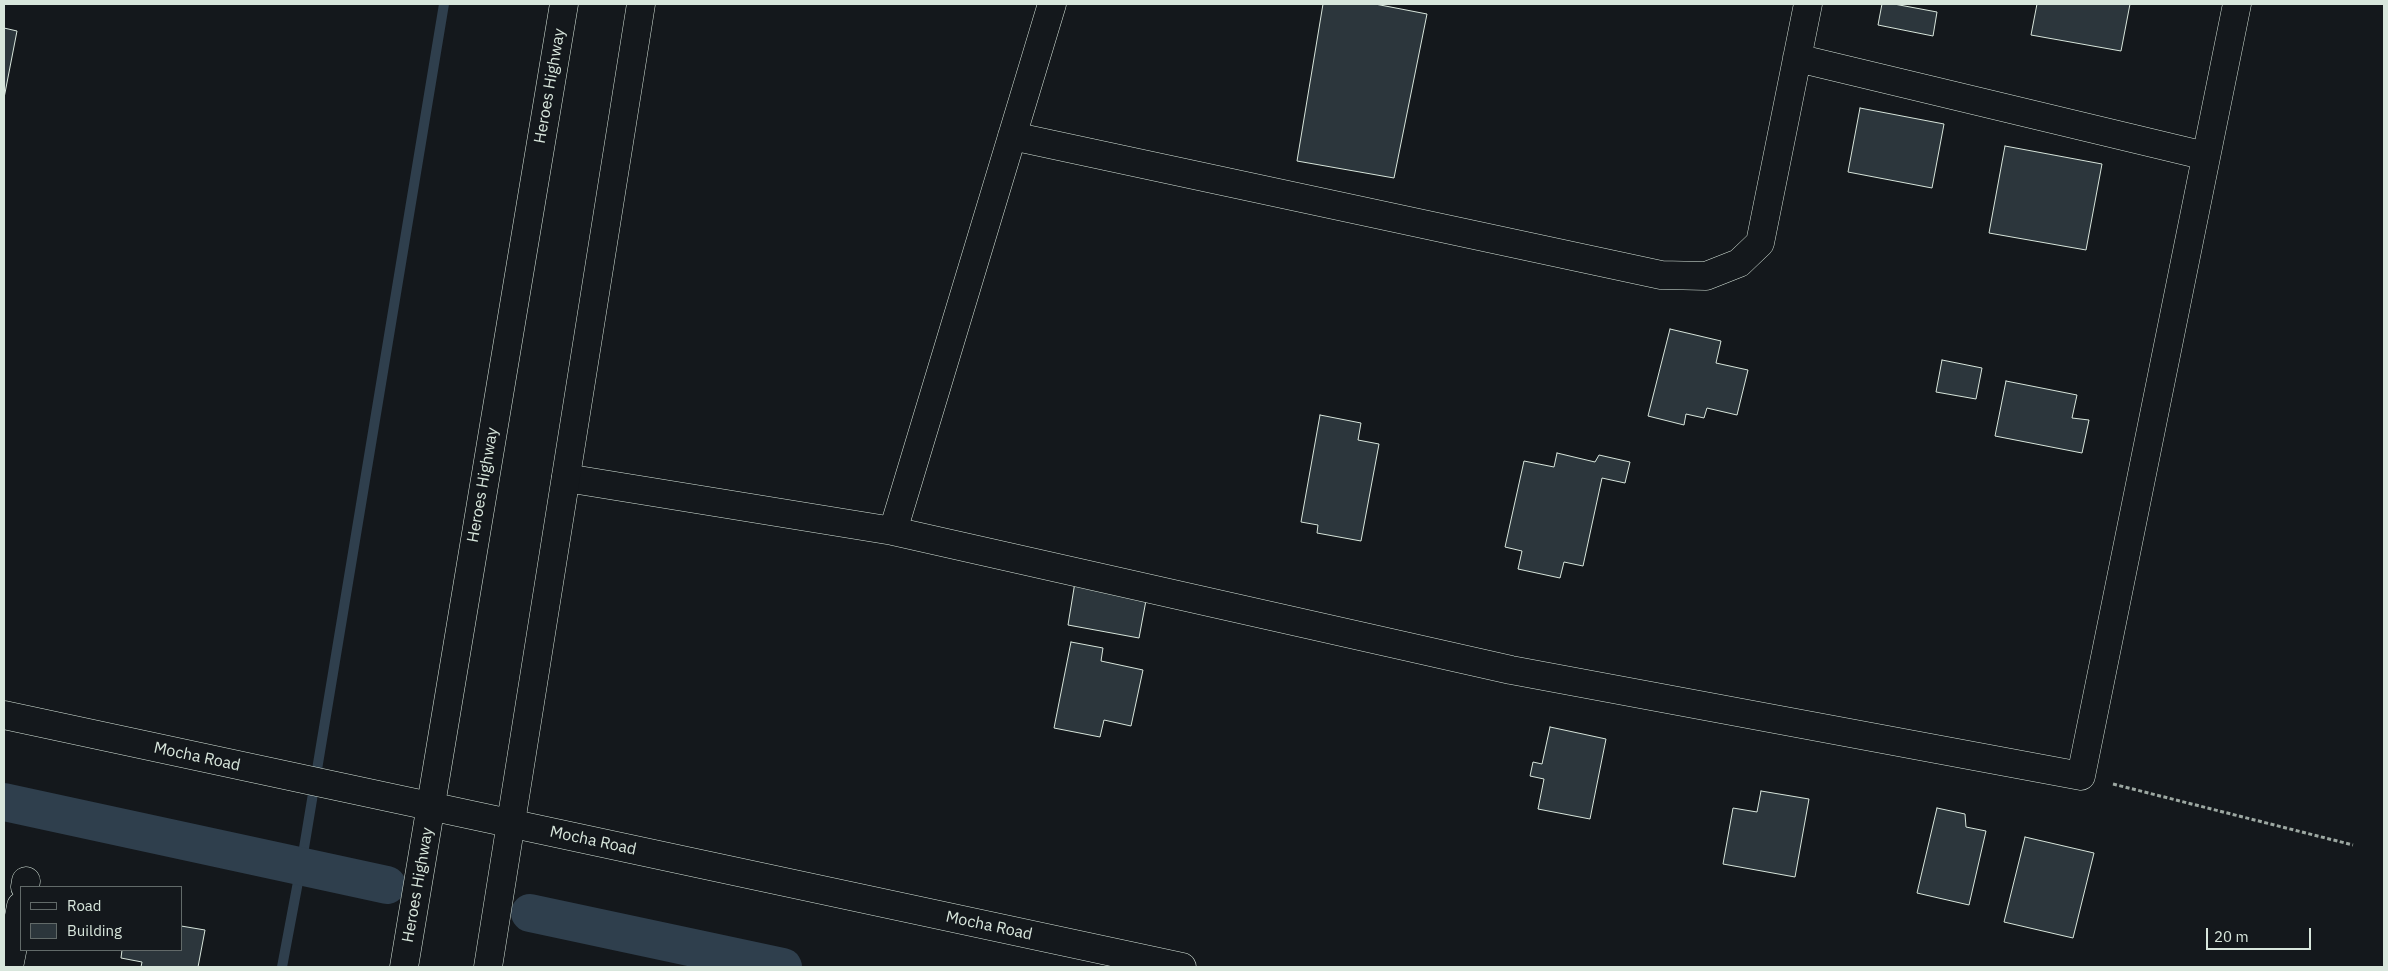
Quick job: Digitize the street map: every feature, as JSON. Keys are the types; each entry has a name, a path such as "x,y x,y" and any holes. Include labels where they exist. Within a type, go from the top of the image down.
{"street":[{"name":"Heroes Highway","path":"404,967 432,807 455,650 564,4"},
{"path":"488,967 641,4"},
{"path":"893,531 1052,4"},
{"path":"1012,136 1661,276 1706,276 1739,263 1760,243 1808,4"},
{"path":"566,478 893,531 1511,670 2080,776 2237,4"},
{"path":"1797,58 2206,156"},
{"name":"Mocha Road","path":"4,715 1182,967"},
{"path":"9,967 20,912"}],"path":[{"path":"2080,776 2353,845"}],"building":[{"path":"1323,4 1375,4 1427,14 1394,178 1297,161"},
{"path":"1882,4 1894,4 1937,12 1933,36 1878,25"},
{"path":"2037,4 2130,4 2121,51 2031,35"},
{"path":"4,28 17,31 4,98"},
{"path":"1860,108 1944,124 1932,188 1848,172"},
{"path":"2005,146 2102,164 2086,250 1989,233"},
{"path":"1670,329 1721,341 1716,363 1748,370 1737,415 1707,408 1704,418 1686,414 1684,425 1648,416"},
{"path":"1942,360 1982,368 1976,399 1936,392"},
{"path":"2006,381 2077,395 2072,418 2089,420 2082,453 1995,436"},
{"path":"1320,415 1361,423 1358,440 1379,444 1361,541 1317,533 1318,525 1301,522"},
{"path":"1557,453 1595,462 1599,455 1630,462 1625,483 1602,478 1583,566 1564,562 1560,578 1518,569 1522,551 1505,547 1524,461 1554,467"},
{"path":"1075,582 1147,595 1139,638 1068,625"},
{"path":"1071,642 1103,648 1101,661 1143,670 1131,726 1104,720 1100,737 1054,728"},
{"path":"1550,727 1606,739 1590,819 1538,809 1544,779 1530,776 1533,762 1542,764"},
{"path":"1761,791 1809,799 1795,877 1723,864 1733,808 1757,812"},
{"path":"1937,808 1965,814 1966,827 1986,831 1969,905 1917,893"},
{"path":"2025,837 2094,853 2073,938 2004,922"},
{"path":"182,926 205,930 198,967 141,967 142,962 121,958 122,951 182,951"}],"waterway":[{"path":"282,967 301,866 444,4"},
{"path":"4,802 387,885"},
{"path":"530,913 783,967"}]}
